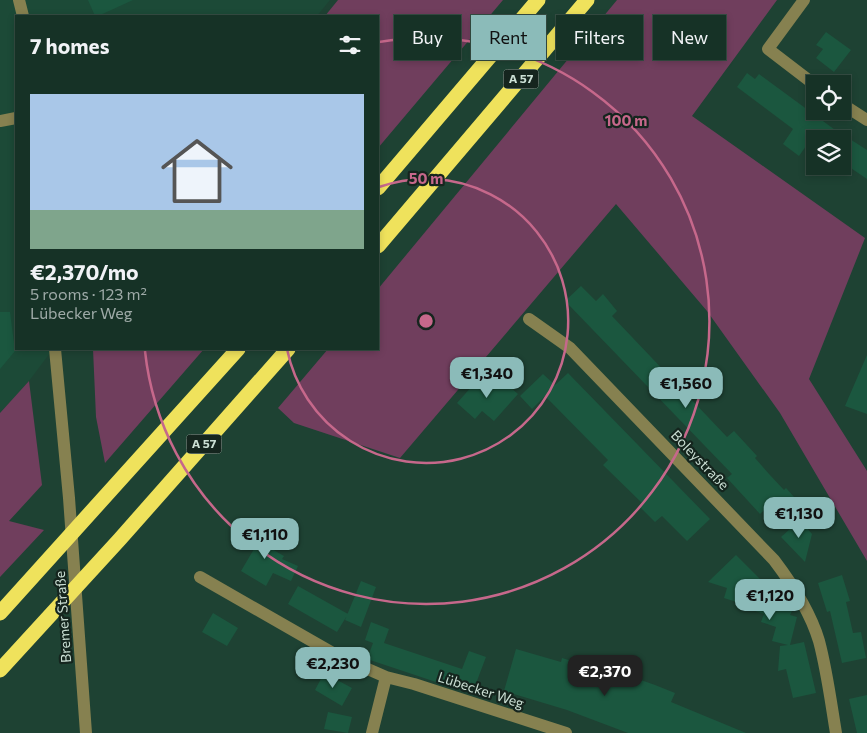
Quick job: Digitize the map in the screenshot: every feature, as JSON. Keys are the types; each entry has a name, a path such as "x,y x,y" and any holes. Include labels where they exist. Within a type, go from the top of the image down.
{"highway":[{"name":"A 57","path":"379,187 538,0"},
{"name":"A 57","path":"379,245 587,0"},
{"name":"A 57","path":"0,613 237,350"},
{"name":"A 57","path":"0,670 120,539 287,350"}],"street":[{"path":"19,0 23,15"},
{"path":"804,0 768,49 806,78"},
{"path":"851,110 867,120"},
{"path":"0,121 15,118"},
{"name":"Boleystraße","path":"529,319 570,348 774,560 793,585 819,641 836,733"},
{"name":"Bremer Straße","path":"56,350 86,733"},
{"name":"Lübecker Weg","path":"200,577 338,656 386,677 414,684 566,733"},
{"path":"372,733 386,677"}],"shaded area":[{"path":"0,0 330,0 318,15 15,15 15,350 52,350 29,381 0,413"},
{"path":"338,0 503,0 490,15 471,15 471,38 461,50 461,15 394,15 394,60 452,60 379,147 379,15 326,15"},
{"path":"617,0 777,0 692,116 865,238 809,379 867,471 867,561 780,413 707,311 616,204 400,458 294,423 278,408 327,350 379,350 379,288 567,60 643,60 643,15 605,15"},
{"path":"93,350 203,350 105,463 96,417"},
{"path":"29,381 42,485 9,521 44,530 0,577 0,413"}],"building":[{"path":"88,0 133,0 100,15 95,15"},
{"path":"826,32 851,50 834,72 816,58 823,49 816,45"},
{"path":"747,73 755,79 759,74 806,109 806,120 822,120 835,130 806,130 806,146 799,156 783,144 793,129 737,87"},
{"path":"851,140 867,150 867,179 851,168"},
{"path":"581,286 596,301 603,294 617,311 612,316 727,437 734,431 757,456 755,458 769,474 784,490 786,488 803,507 790,520 773,502 760,514 727,478 732,474 565,301"},
{"path":"0,312 10,312 15,351 0,369"},
{"path":"867,355 867,414 845,406"},
{"path":"568,373 710,519 687,541 662,516 655,522 639,506 642,503 603,465 608,460 545,396 532,409 520,396 543,374 555,385"},
{"path":"481,376 495,388 502,380 518,394 494,421 482,411 475,419 457,403"},
{"path":"800,520 812,534 805,562 781,537"},
{"path":"247,526 262,534 258,541 284,556 282,559 298,566 291,581 273,573 266,586 241,571 254,549 239,540"},
{"path":"736,555 771,590 760,600 786,592 782,608 792,611 790,615 797,617 790,645 804,642 816,693 793,698 786,669 778,671 780,646 788,645 772,641 776,627 761,622 764,614 755,611 759,601 752,607 724,598 727,588 708,582"},
{"path":"842,575 850,601 846,602 853,633 861,632 866,658 842,663 830,611 827,612 818,583"},
{"path":"361,581 376,587 361,627 345,620"},
{"path":"298,586 348,614 337,632 288,604"},
{"path":"213,613 238,628 227,646 202,632"},
{"path":"371,622 389,629 384,643 462,669 469,651 486,657 472,694 367,659 373,643 365,640"},
{"path":"516,649 561,662 562,658 572,661 581,668 584,660 655,685 675,693 671,702 746,733 628,733 567,710 504,691"},
{"path":"324,673 352,688 342,706 315,690"},
{"path":"867,695 867,733 857,733 849,699"},
{"path":"328,712 352,717 348,733 324,729"}]}
